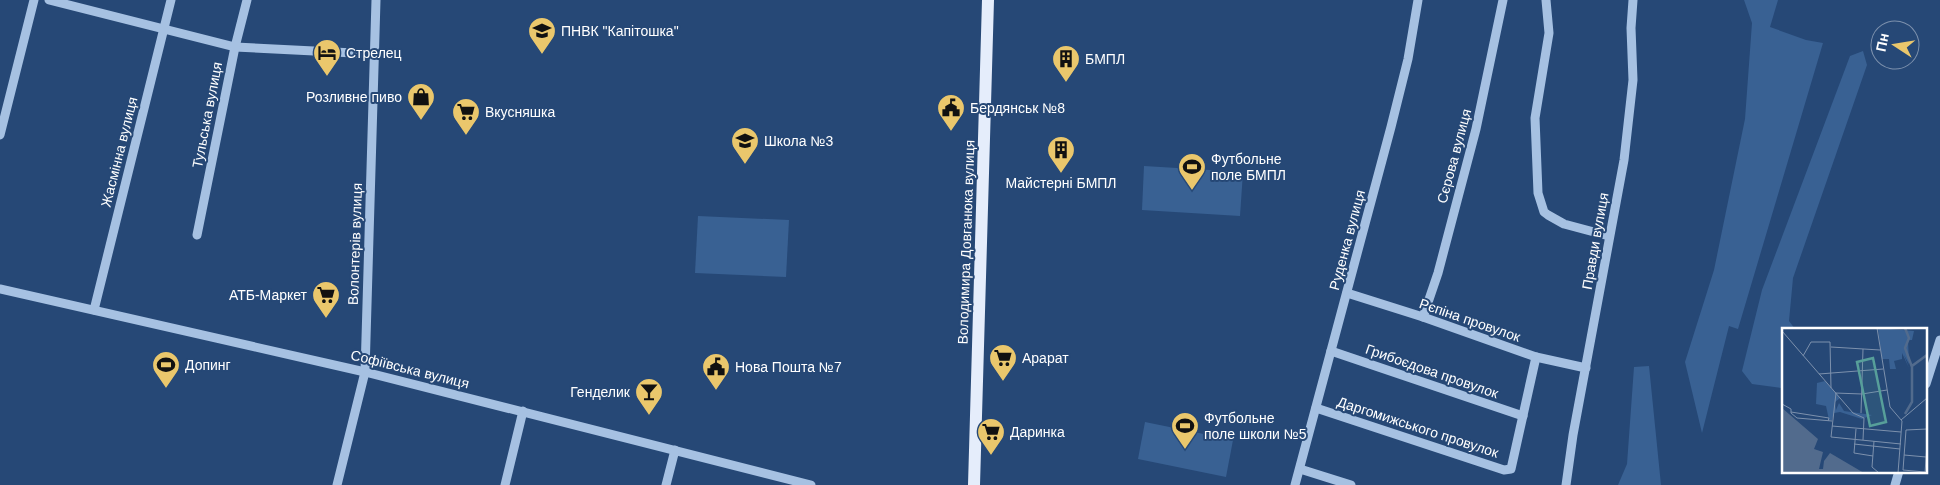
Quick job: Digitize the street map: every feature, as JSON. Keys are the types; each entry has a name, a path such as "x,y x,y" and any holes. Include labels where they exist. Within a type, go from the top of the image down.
{"main road":[{"name":"Володимира Довганюка вулиця","path":"974,485 988,0"}],"street":[{"path":"0,136 34,0"},
{"path":"49,0 235,47 374,54"},
{"name":"Жасмінна вулиця","path":"94,310 171,0"},
{"name":"Тульська вулиця","path":"197,235 235,47 247,0"},
{"name":"Волонтерів вулиця","path":"337,485 365,372 376,0"},
{"name":"Руденка вулиця","path":"1295,485 1408,59 1418,0"},
{"name":"Сєрова вулиця","path":"1424,317 1438,273 1476,129 1503,0"},
{"path":"1546,0 1549,33 1535,118 1538,192 1544,212 1548,215 1564,224 1609,236"},
{"name":"Правди вулиця","path":"1566,485 1624,160 1631,107 1633,0"},
{"name":"Софіївська вулиця","path":"0,289 365,372 810,485"},
{"name":"Рєпіна провулок","path":"1347,293 1424,317 1536,358 1586,368"},
{"path":"1928,378 1939,344"},
{"name":"Грибоєдова провулок","path":"1331,351 1523,416"},
{"path":"1523,416 1536,358"},
{"name":"Даргомижського провулок","path":"1316,408 1504,470 1511,469 1523,416"},
{"path":"505,485 523,412"},
{"path":"666,485 675,450"},
{"path":"1300,469 1351,485"},
{"path":"1895,485 1900,472"}],"shaded area":[{"path":"1744,0 1778,0 1770,27 1806,40 1823,43 1738,329 1729,326 1702,433 1685,362 1714,270 1745,119 1752,23"},
{"path":"1863,51 1867,65 1793,278 1789,321 1794,328 1782,328 1782,387 1752,384 1742,371 1762,290 1850,56"},
{"name":"Футбольне поле БМПЛ","path":"1144,166 1243,172 1240,216 1142,210"},
{"path":"698,216 789,220 786,277 695,273"},
{"path":"1649,366 1661,485 1618,485 1627,464 1634,367"},
{"name":"Футбольне поле школи №5","path":"1145,422 1233,440 1226,477 1138,459"}],"place":[{"name":"ПНВК \"Капітошка\"","path":"542,55"},
{"name":"Стрелец","path":"327,77"},
{"name":"БМПЛ","path":"1066,83"},
{"name":"Розливне пиво","path":"421,121"},
{"name":"Бердянськ №8","path":"951,132"},
{"name":"Вкусняшка","path":"466,136"},
{"name":"Школа №3","path":"745,165"},
{"name":"Майстерні БМПЛ","path":"1061,174"},
{"name":"Футбольне поле БМПЛ","path":"1192,191"},
{"name":"АТБ-Маркет","path":"326,319"},
{"name":"Арарат","path":"1003,382"},
{"name":"Допинг","path":"166,389"},
{"name":"Нова Пошта №7","path":"716,391"},
{"name":"Генделик","path":"649,416"},
{"name":"Футбольне поле школи №5","path":"1185,450"},
{"name":"Даринка","path":"991,456"}]}
